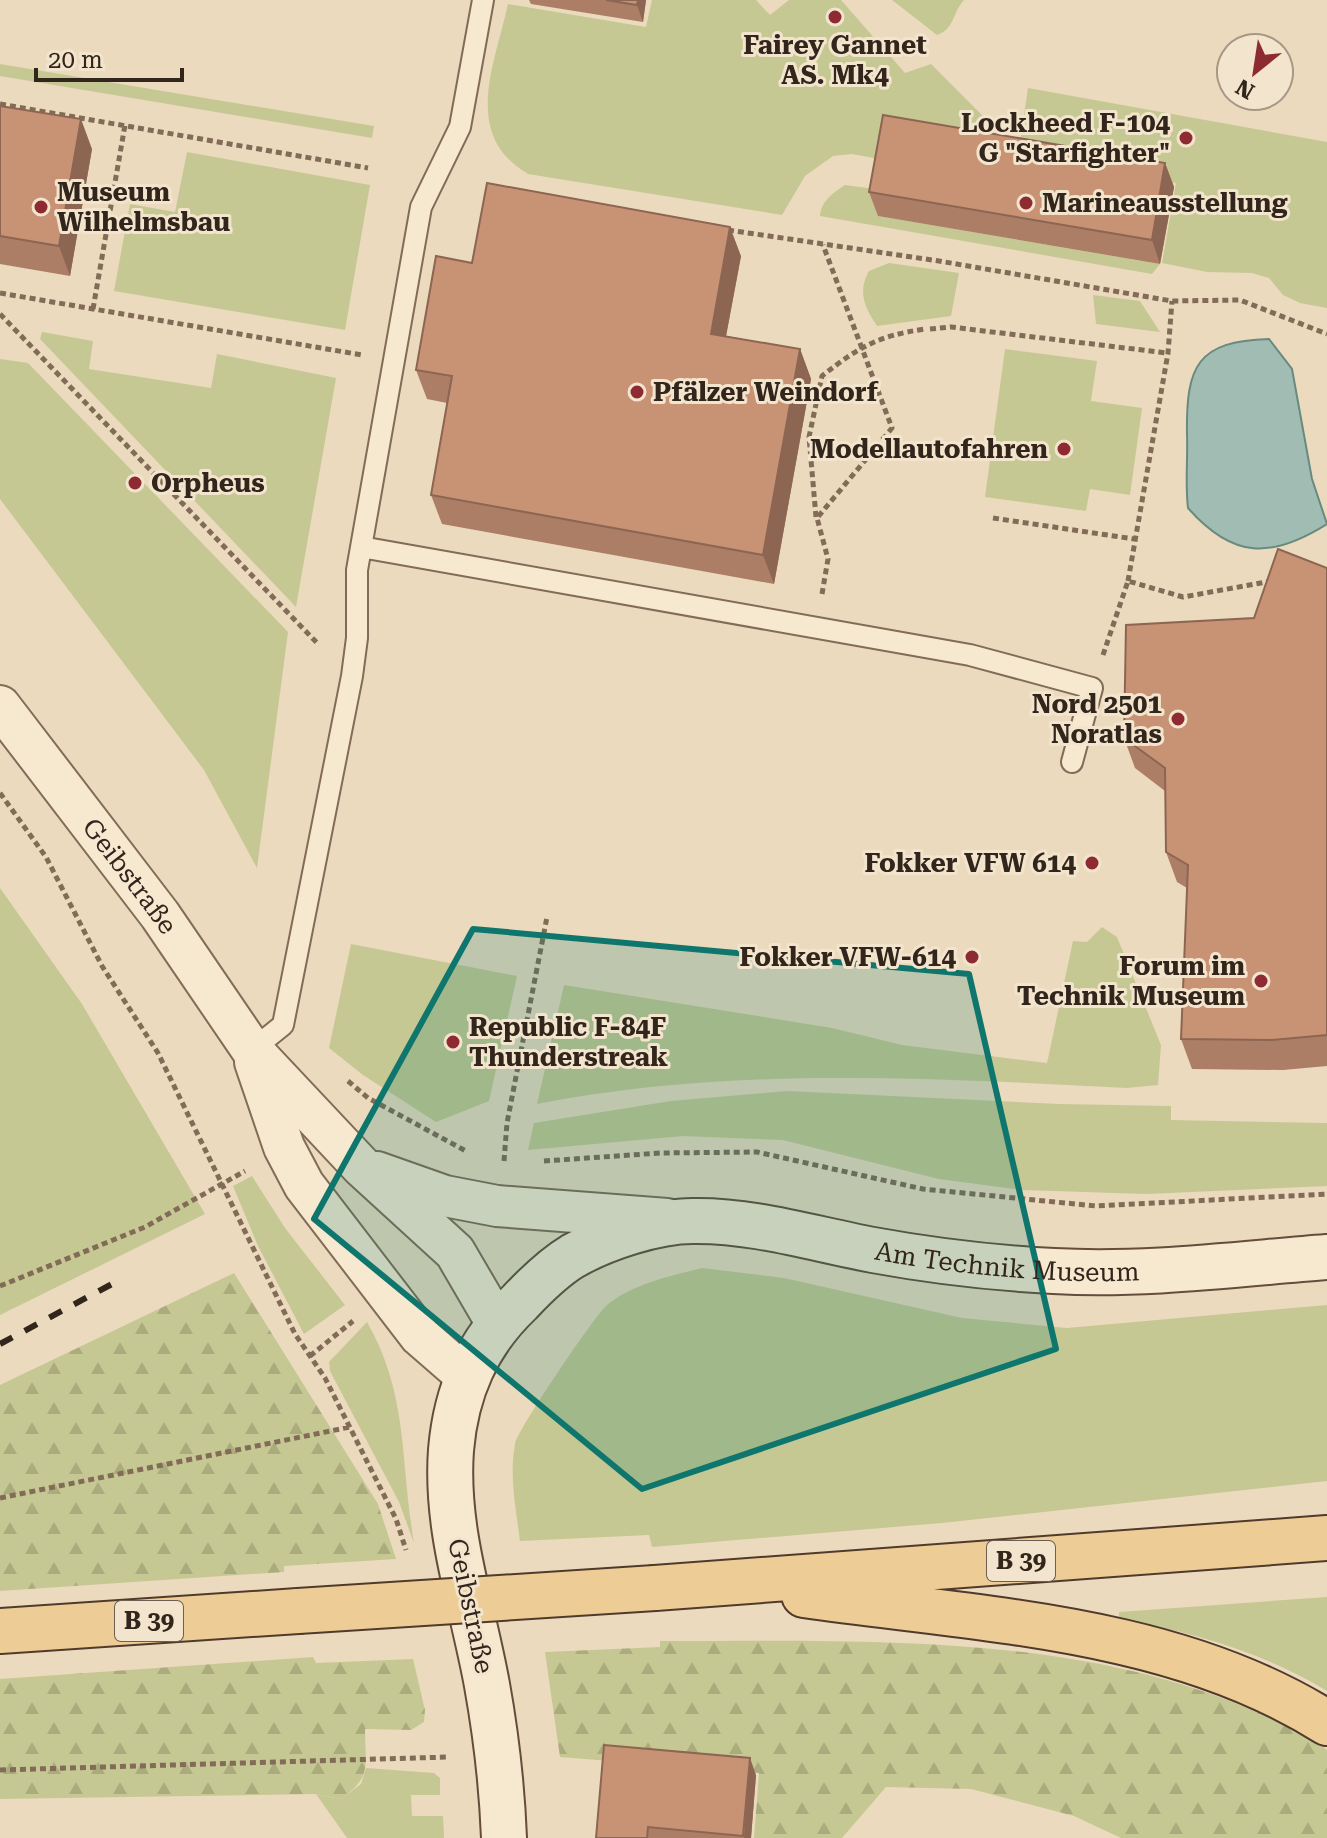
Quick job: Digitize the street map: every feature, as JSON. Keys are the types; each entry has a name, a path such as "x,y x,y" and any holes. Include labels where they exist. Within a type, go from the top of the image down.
{"main road":[{"name":"B 39","path":"0,1631 655,1588 1327,1538"},
{"path":"715,1583 1109,1638 1190,1658 1284,1696 1327,1723"}],"street":[{"name":"Geibstraße","path":"0,706 160,915 252,1050 362,1167 455,1252 497,1324 466,1376 456,1404 451,1454 453,1521 487,1684 502,1794 504,1838"},
{"name":"Geibstraße","path":"252,1050 284,1147 304,1185 420,1336 466,1376"},
{"name":"Am Technik Museum","path":"362,1167 445,1196 497,1206 751,1226 944,1262 1057,1272 1178,1269 1327,1257"},
{"name":"Am Technik Museum","path":"497,1324 547,1275 574,1256 626,1236 691,1221"}],"lane":[{"path":"252,1050 283,1025 352,676 357,638 354,593 421,207 460,127 483,0"},
{"path":"361,547 970,655 1092,688 1072,762"}],"path":[{"path":"0,104 368,168"},
{"path":"93,309 125,125"},
{"path":"722,229 939,261 1172,301 1240,300 1327,334"},
{"path":"817,518 892,428 823,245"},
{"path":"0,293 393,361"},
{"path":"1092,688 1128,581 1168,353 1172,301"},
{"path":"0,314 291,619 352,676"},
{"path":"815,628 828,559 817,518 809,437 822,376 861,345 888,334 951,327 1168,353"},
{"path":"993,518 1134,539"},
{"path":"1128,581 1183,597 1283,579"},
{"path":"0,793 46,857 102,966 158,1053 295,1334 325,1378 396,1519"},
{"path":"504,1168 507,1123 547,917"},
{"path":"344,1077 392,1112 439,1140 478,1156"},
{"path":"0,1286 145,1227 284,1147"},
{"path":"529,1164 568,1158 757,1152 923,1189 1096,1206 1327,1194"},
{"path":"491,1162 504,1168 516,1166"},
{"path":"0,1498 350,1427"},
{"path":"0,1770 449,1757"}],"highlighted area":[{"path":"473,929 969,974 1056,1349 642,1489 314,1219"}],"green space":[{"path":"652,0 756,0 770,15 789,0 841,0 905,73 931,64 984,117 990,152 884,160 852,154 833,156 805,176 782,215 528,174 507,158 495,139 489,119 488,97 508,4 646,27"},
{"path":"892,0 964,0 947,29 937,35"},
{"path":"0,64 374,126 372,138 0,76"},
{"path":"1028,88 1327,142 1327,308 1300,303 1283,295 1269,278 1252,273 1207,272 1162,263 1176,183 1018,156"},
{"path":"187,152 370,185 345,330 114,291 130,204 175,212"},
{"path":"845,185 883,190 879,216 1160,264 1152,274 820,216 825,202"},
{"path":"889,263 959,273 951,316 877,326 866,306 863,293 865,279 869,271"},
{"path":"1093,295 1140,301 1160,332 1096,324"},
{"path":"42,332 93,341 89,369 211,388 217,354 336,378 296,607 40,339"},
{"name":"Modellautofahren","path":"1005,349 1097,361 1091,401 1142,408 1130,495 1090,489 1086,511 985,497"},
{"path":"0,359 28,363 288,632 257,868 204,770 0,499"},
{"path":"0,888 82,1004 205,1214 0,1315"},
{"path":"1102,927 1117,937 1161,1045 1158,1085 1127,1088 905,1079 757,1080 610,1092 537,1104 564,985 832,1028 902,1045 1047,1063 1073,941 1087,942"},
{"path":"351,944 517,976 489,1101 436,1122 363,1075 329,1048"},
{"path":"787,1091 1171,1106 1171,1120 1327,1123 1327,1186 1147,1194 1021,1190 939,1179 783,1140 683,1136 528,1150 534,1123 671,1101"},
{"path":"252,1176 285,1228 345,1305 304,1334 258,1246 233,1186"},
{"path":"702,1268 784,1278 962,1318 1067,1328 1327,1305 1327,1481 942,1523 652,1547 649,1535 520,1541 513,1480 515,1444 557,1374 599,1315 616,1298 652,1282"},
{"path":"234,1273 378,1504 396,1559 284,1566 284,1572 0,1591 0,1385"},
{"path":"367,1322 381,1349 397,1403 414,1543 399,1502 330,1371 329,1362"},
{"path":"1327,1597 1327,1691 1277,1665 1226,1645 1119,1619 1119,1612"},
{"path":"660,1641 883,1642 958,1646 1033,1653 1106,1665 1178,1683 1247,1708 1298,1732 1327,1750 1327,1838 1121,1838 1074,1816 971,1789 886,1787 842,1838 754,1838 759,1773 560,1757 545,1652 660,1647"},
{"path":"313,1657 316,1663 413,1659 425,1710 424,1722 411,1730 365,1729 363,1776 341,1799 316,1794 0,1799 0,1679"},
{"path":"366,1768 434,1773 440,1778 440,1795 411,1795 412,1816 443,1816 444,1838 347,1838 316,1794 341,1799 361,1784"}],"water":[{"path":"1269,339 1292,369 1312,479 1327,524 1288,543 1270,548 1253,548 1221,537 1188,508 1187,410 1194,375 1211,352 1226,345"}],"building":[{"path":"606,0 638,0 637,5"},
{"name":"Museum Wilhelmsbau","path":"0,106 81,119 59,246 0,236"},
{"name":"Marineausstellung","path":"883,115 1165,163 1152,240 869,192"},
{"name":"Pfälzer Weindorf","path":"487,183 730,227 711,334 800,349 763,555 431,495 452,376 416,370 436,256 472,263"},
{"path":"1278,549 1327,568 1327,1035 1272,1040 1181,1039 1188,865 1166,852 1165,768 1124,738 1126,625 1254,618"},
{"path":"604,1745 750,1758 743,1836 648,1827 647,1838 596,1838"}],"railway":[{"path":"0,1344 112,1284"}],"place":[{"name":"Fairey Gannet AS. Mk4","path":"835,17"},
{"name":"Lockheed F-104 G \"Starfighter\"","path":"1186,138"},
{"name":"Marineausstellung","path":"1026,203"},
{"name":"Museum Wilhelmsbau","path":"41,207"},
{"name":"Pfälzer Weindorf","path":"637,392"},
{"name":"Modellautofahren","path":"1064,449"},
{"name":"Orpheus","path":"135,483"},
{"name":"Nord 2501 Noratlas","path":"1178,719"},
{"name":"Fokker VFW 614","path":"1092,863"},
{"name":"Fokker VFW-614","path":"972,957"},
{"name":"Forum im Technik Museum","path":"1261,981"},
{"name":"Republic F-84F Thunderstreak","path":"453,1042"}]}
